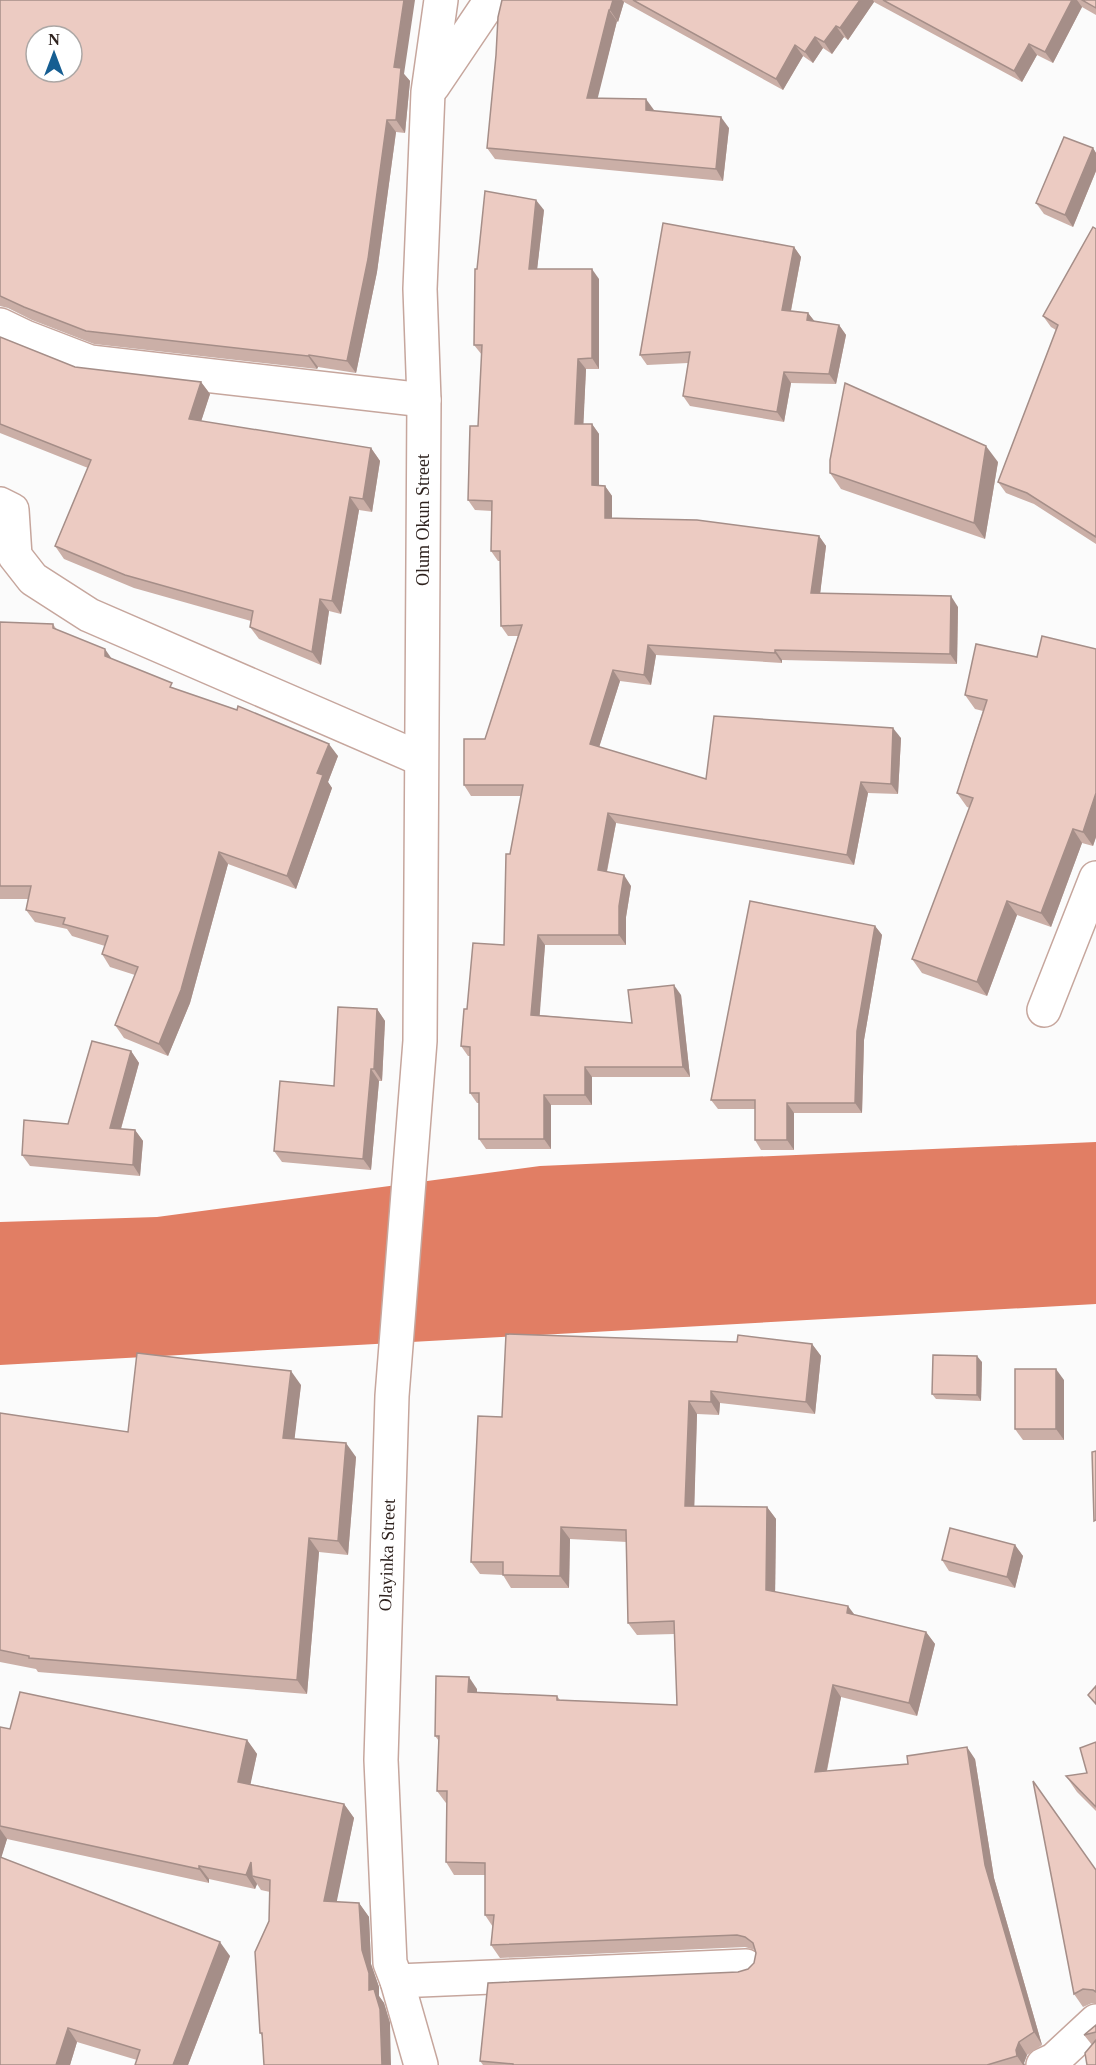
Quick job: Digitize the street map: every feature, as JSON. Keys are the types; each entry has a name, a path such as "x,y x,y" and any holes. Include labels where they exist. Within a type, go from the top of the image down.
{"street":[{"name":"Olum Okun Street","path":"420,1041 424,400 420,289 428,92 441,0"},
{"path":"428,92 491,0"},
{"path":"0,325 25,338 90,362 424,400"},
{"path":"0,504 12,510 15,556 33,579 89,615 421,759"},
{"path":"1044,1010 1096,878"},
{"name":"Olayinka Street","path":"420,1041 392,1396 381,1760 394,1972 421,2065"},
{"path":"394,1972 747,1966"},
{"path":"1043,2065 1054,2060 1096,2021"}],"shaded area":[{"path":"1096,1142 1096,1304 0,1365 0,1222 157,1217 540,1166"}],"building":[{"path":"0,0 404,0 394,67 401,68 396,120 387,120 368,259 347,361 86,331 0,296"},
{"path":"502,0 613,0 587,98 646,99 646,110 721,117 716,169 487,148 498,17"},
{"path":"633,0 860,0 840,28 836,26 824,42 815,37 805,52 795,45 776,79"},
{"path":"883,0 1072,0 1045,52 1029,44 1014,71"},
{"path":"1082,0 1096,0 1096,8"},
{"path":"1064,137 1093,148 1065,215 1036,203"},
{"path":"485,191 536,200 529,269 592,269 592,358 578,359 575,424 592,424 592,485 605,486 605,518 697,520 819,536 811,593 951,596 950,654 775,650 775,653 648,645 644,675 613,670 590,744 706,779 714,716 893,728 891,784 861,782 847,855 608,813 598,870 624,875 619,906 619,935 538,935 531,1015 632,1023 628,990 674,985 683,1067 585,1067 585,1095 544,1095 544,1139 479,1139 479,1093 470,1093 470,1047 461,1046 473,943 504,945 506,854 510,854 523,785 464,785 464,739 485,739 522,625 501,626 500,551 491,551 492,501 468,500 470,426 478,426 482,345 474,345 475,269 477,269"},
{"path":"663,223 794,247 782,310 808,313 807,320 839,325 829,374 784,372 777,412 683,396 690,352 640,355"},
{"path":"1093,227 1096,229 1096,537 1027,493 998,482 1058,325 1043,316"},
{"path":"0,337 75,367 201,382 189,419 371,448 363,499 350,497 332,601 320,599 312,652 250,627 253,611 125,575 55,546 91,460 0,424"},
{"path":"845,383 986,446 974,523 830,473 830,460"},
{"path":"0,622 53,624 53,628 105,649 105,656 172,683 170,687 237,710 238,706 329,744 317,773 323,775 287,876 219,852 181,990 159,1044 115,1025 138,967 102,954 108,936 63,924 65,918 26,910 31,886 0,886"},
{"path":"1042,636 1096,649 1096,793 1083,832 1073,829 1041,913 1007,901 977,982 912,959 973,798 957,793 987,700 965,695 976,644 1037,657"},
{"path":"750,901 875,926 857,1031 855,1103 787,1103 787,1140 755,1140 755,1100 711,1100"},
{"path":"338,1007 377,1009 374,1069 371,1069 363,1159 274,1151 280,1081 334,1086"},
{"path":"92,1041 131,1051 110,1128 135,1130 133,1165 22,1155 24,1120 68,1124"},
{"path":"506,1334 737,1342 738,1335 812,1344 806,1402 711,1391 711,1402 689,1401 685,1506 767,1507 766,1590 848,1606 847,1613 926,1632 909,1703 833,1685 815,1772 908,1764 907,1756 967,1747 985,1865 1034,2032 1019,2042 1016,2050 1017,2056 987,2065 513,2065 480,2061 488,1983 738,1972 748,1969 754,1963 756,1953 753,1943 737,1935 491,1945 494,1915 485,1915 485,1863 446,1862 447,1791 437,1791 439,1736 435,1736 436,1676 469,1677 468,1692 557,1696 557,1700 677,1705 674,1621 628,1623 626,1530 561,1527 560,1576 503,1575 503,1562 471,1562 478,1416 502,1417"},
{"path":"137,1353 291,1371 283,1438 346,1443 338,1541 309,1538 297,1680 29,1658 29,1656 0,1650 0,1413 128,1432"},
{"path":"933,1355 977,1356 977,1395 932,1394"},
{"path":"1015,1369 1056,1369 1056,1429 1015,1429"},
{"path":"1096,1451 1096,1520 1094,1521 1092,1452"},
{"path":"950,1528 1015,1545 1007,1577 942,1560"},
{"path":"1096,1686 1096,1704 1088,1695"},
{"path":"20,1692 247,1740 238,1782 344,1804 324,1901 359,1903 362,1950 369,1973 369,1990 374,1989 380,2009 382,2065 264,2065 255,1952 269,1921 270,1880 252,1876 251,1862 246,1875 199,1866 199,1869 0,1826 0,1727 10,1729"},
{"path":"1096,1742 1096,1807 1066,1776 1087,1773 1080,1748"},
{"path":"1033,1781 1096,1870 1096,1992 1083,1989 1074,1994"},
{"path":"0,1857 220,1942 173,2065 135,2065 140,2050 68,2028 56,2065 0,2065"},
{"path":"1096,2025 1096,2032 1084,2035"},
{"path":"1096,2040 1096,2065 1087,2065 1085,2053"}]}
